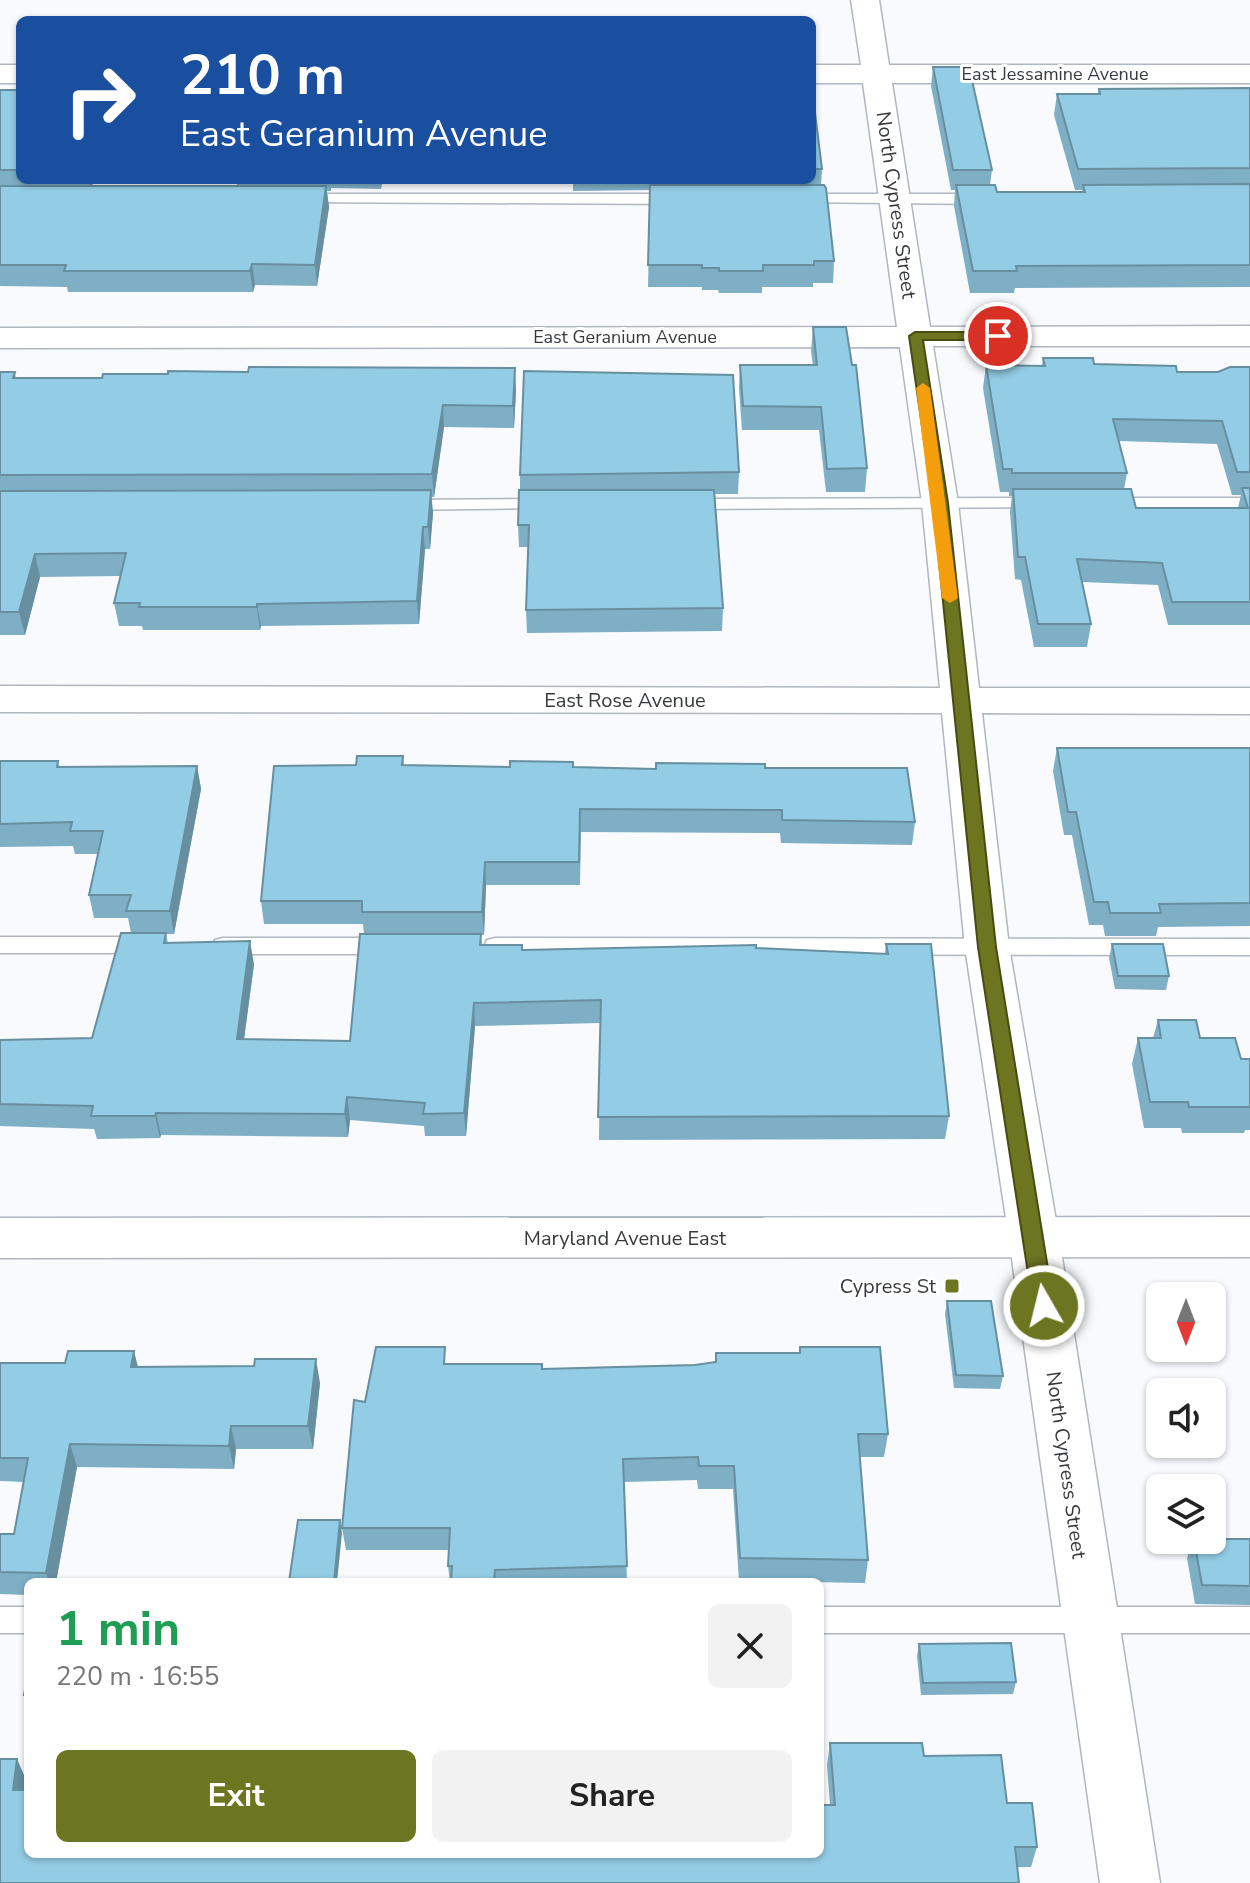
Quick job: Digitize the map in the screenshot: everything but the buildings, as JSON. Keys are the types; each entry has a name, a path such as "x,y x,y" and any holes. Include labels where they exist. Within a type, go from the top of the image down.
{"street":[{"name":"North Cypress Street","path":"865,0 940,503 987,947 1034,1238 1130,1883"},
{"name":"East Jessamine Avenue","path":"816,74 1250,74"},
{"name":"East Geranium Avenue","path":"0,338 1250,336"},
{"name":"East Rose Avenue","path":"0,699 1250,701"},
{"name":"Maryland Avenue East","path":"0,1238 1250,1237"}],"lane":[{"path":"283,199 691,199"},
{"path":"786,199 1005,199"},
{"path":"666,504 1051,503"},
{"path":"1082,503 1250,503"},
{"path":"381,505 571,504"},
{"path":"0,945 160,945"},
{"path":"208,945 415,946"},
{"path":"479,946 1250,947"},
{"path":"0,1620 24,1620"},
{"path":"824,1620 1250,1620"}],"slow traffic":[{"path":"923,388 950,598"}],"place":[{"name":"Cypress St","path":"952,1286"}],"route":[{"path":"998,336 915,336 940,503 987,947 1044,1306"}]}
